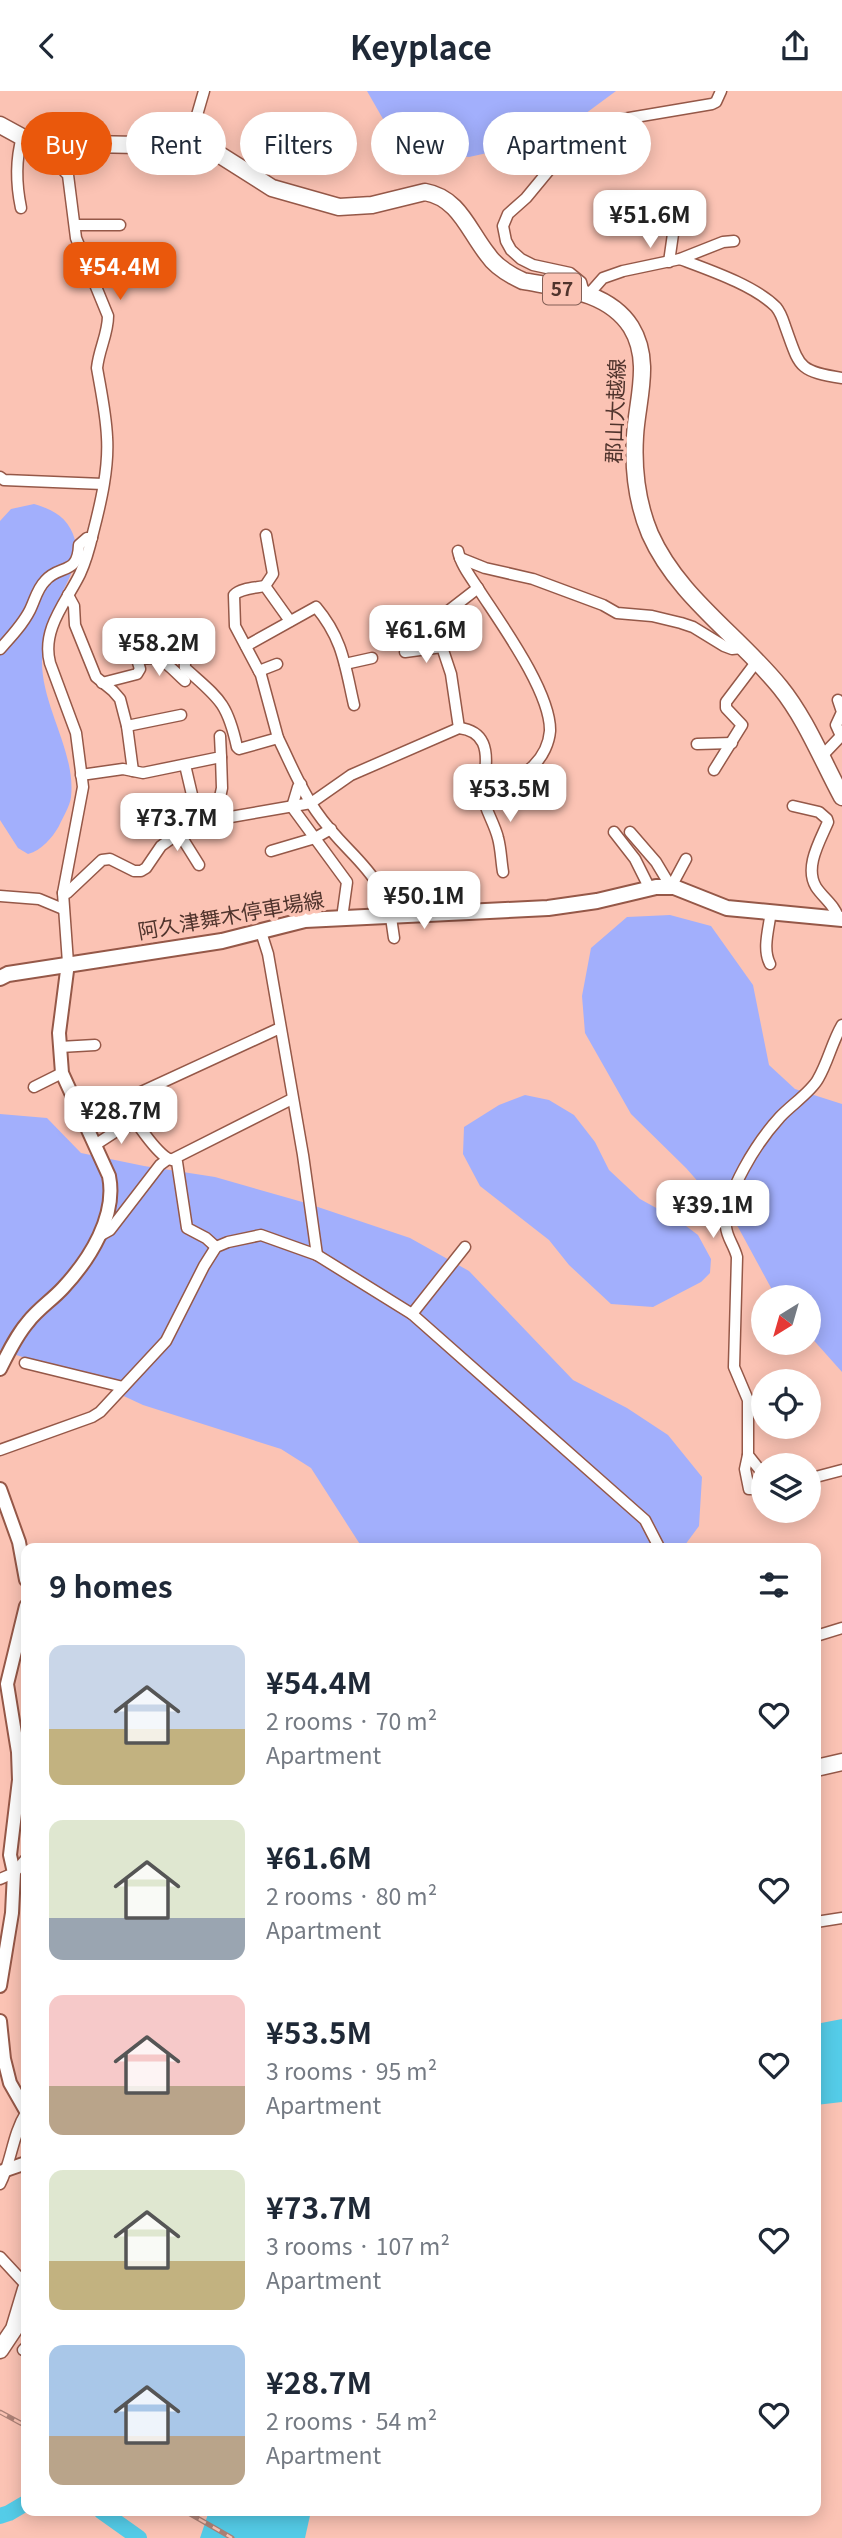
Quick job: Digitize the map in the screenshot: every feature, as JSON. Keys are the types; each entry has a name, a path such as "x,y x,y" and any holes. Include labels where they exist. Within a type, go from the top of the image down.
{"main road":[{"name":"郡山大越線","path":"0,125 21,137"},
{"name":"郡山大越線","path":"226,159 272,188 339,207 372,205 425,192 438,195 451,202 488,257 507,273 523,281 586,294 609,304 631,327 642,356 643,374 635,432 635,477 641,508 651,535 672,571 789,699 842,797"},
{"name":"阿久津舞木停車場線","path":"0,978 8,974 68,963 169,950 261,932 305,920 548,908 597,901 650,888 671,887 727,908 840,919"},
{"path":"821,1767 842,1762"},
{"path":"0,2350 14,2329 21,2304"}],"street":[{"path":"198,112 204,91"},
{"path":"651,114 712,104 716,102 721,91"},
{"path":"21,142 16,175 21,208"},
{"path":"0,1369 28,1321 65,1286 97,1238 106,1221 112,1192 109,1175 62,1073 60,1047 68,963 63,893 81,803 81,775 76,733 49,657 50,636 60,608 80,575 92,538 107,466 107,436 97,368 108,327 108,316 76,238 68,175"},
{"path":"545,175 508,214 503,226 506,241 521,259 533,265 570,274 581,282 586,294 603,278 680,259 723,242 734,241"},
{"path":"663,207 675,220 669,262"},
{"path":"75,225 120,225"},
{"path":"680,259 722,274 769,301 780,311 794,356 801,365 809,372 842,379"},
{"path":"0,478 103,484"},
{"path":"266,534 273,574 265,586 236,593 235,626 258,671 278,738 301,784 311,803 331,829 376,880 392,915 394,938"},
{"path":"0,649 29,612 42,583 47,577 71,566 79,558 79,545 92,538"},
{"path":"485,773 491,779 499,781 526,772 546,747 550,727 541,695 520,653 459,555 485,568 533,579 603,605 617,613 652,616 681,623 693,627 724,646 742,648"},
{"path":"265,586 290,621"},
{"path":"459,728 451,674 440,642 440,623 447,612 478,588"},
{"path":"68,595 74,606 75,625 96,677 116,694 127,726 133,771"},
{"path":"246,646 316,607 331,625 338,639 354,705"},
{"path":"392,617 409,634 440,642"},
{"path":"102,683 137,674 140,669 130,636 165,626 191,631 195,635 185,655 185,668 217,695 229,718 237,747 239,749 278,738"},
{"path":"405,652 440,642"},
{"path":"137,660 152,656 159,658 185,681"},
{"path":"345,663 372,658"},
{"path":"713,771 742,725 725,706 757,661"},
{"path":"258,671 277,664"},
{"path":"821,757 841,736 836,725 842,712 838,700"},
{"path":"127,726 181,715"},
{"path":"63,893 106,858 134,871 144,870 161,846 179,833 219,819 311,803 351,775 459,728 473,730 479,735 484,750 482,796 498,837 503,871"},
{"path":"219,819 217,811 222,788 220,736"},
{"path":"697,744 732,743"},
{"path":"81,775 123,769 143,773 221,757"},
{"path":"185,765 193,799"},
{"path":"292,807 301,784"},
{"path":"793,806 819,812 827,819 813,856 812,871 816,887 836,909 840,919"},
{"path":"292,807 347,882 342,918"},
{"path":"271,851 315,838 331,829"},
{"path":"614,832 635,859 650,888"},
{"path":"630,832 656,862 671,887"},
{"path":"179,833 199,865"},
{"path":"671,887 686,859"},
{"path":"0,896 39,899 63,909"},
{"path":"770,964 765,956 765,949 771,911"},
{"path":"261,932 268,954 303,1155 317,1255"},
{"path":"751,1489 745,1469 748,1455 748,1400 734,1367 737,1257 734,1245 727,1235 726,1219 738,1182 764,1137 819,1078 831,1044 842,1024"},
{"path":"216,1247 185,1224 177,1161 171,1159 136,1123 125,1103 126,1099 280,1028"},
{"path":"60,1047 95,1045"},
{"path":"34,1087 62,1073"},
{"path":"97,1238 110,1230 160,1165 292,1099"},
{"path":"95,1145 121,1128 136,1123"},
{"path":"0,1450 100,1412 166,1341 216,1247 261,1235 317,1255 412,1314 645,1520 657,1543"},
{"path":"412,1314 465,1247"},
{"path":"25,1363 123,1387"},
{"path":"748,1455 751,1459"},
{"path":"821,1476 842,1470"},
{"path":"0,1489 21,1553"},
{"path":"21,1623 3,1683 21,1747"},
{"path":"821,1634 842,1628"},
{"path":"0,1986 4,1944 12,1913 14,1873 10,1855 21,1761"},
{"path":"0,1879 14,1873 21,1865"},
{"path":"821,1921 842,1919"},
{"path":"0,2021 2,2059 10,2083 21,2103"},
{"path":"0,2184 21,2121"},
{"path":"4,2170 21,2165"},
{"path":"2,2264 21,2282"}],"shaded area":[{"path":"367,91 616,91 588,112 483,112 483,154 469,157 469,112 379,112"},
{"path":"34,504 54,512 69,526 75,540 76,558 49,626 42,662 47,696 69,763 71,797 53,835 42,847 28,854 18,848 0,820 0,521 11,509"},
{"path":"670,915 711,926 753,985 769,1065 795,1089 842,1104 842,1372 821,1348 821,1285 769,1285 738,1227 686,1168 631,1114 585,1033 582,996 591,948 627,917"},
{"path":"525,1095 549,1100 574,1115 595,1142 609,1170 640,1199 678,1220 698,1235 711,1259 710,1273 701,1282 653,1307 611,1304 569,1265 549,1240 480,1186 463,1154 464,1127 499,1105"},
{"path":"0,1114 47,1118 81,1153 215,1177 306,1203 410,1238 469,1271 573,1380 627,1408 668,1435 702,1477 699,1526 686,1543 359,1543 311,1468 281,1449 143,1405 74,1373 0,1350"},
{"path":"842,2019 842,2102 821,2104 821,2023"},
{"path":"207,2516 310,2516 305,2538 200,2538"}],"waterway":[{"path":"0,2516 21,2506"},
{"path":"108,2516 139,2538"}],"railway":[{"path":"0,2412 21,2423"},
{"path":"194,2516 232,2538"}]}
